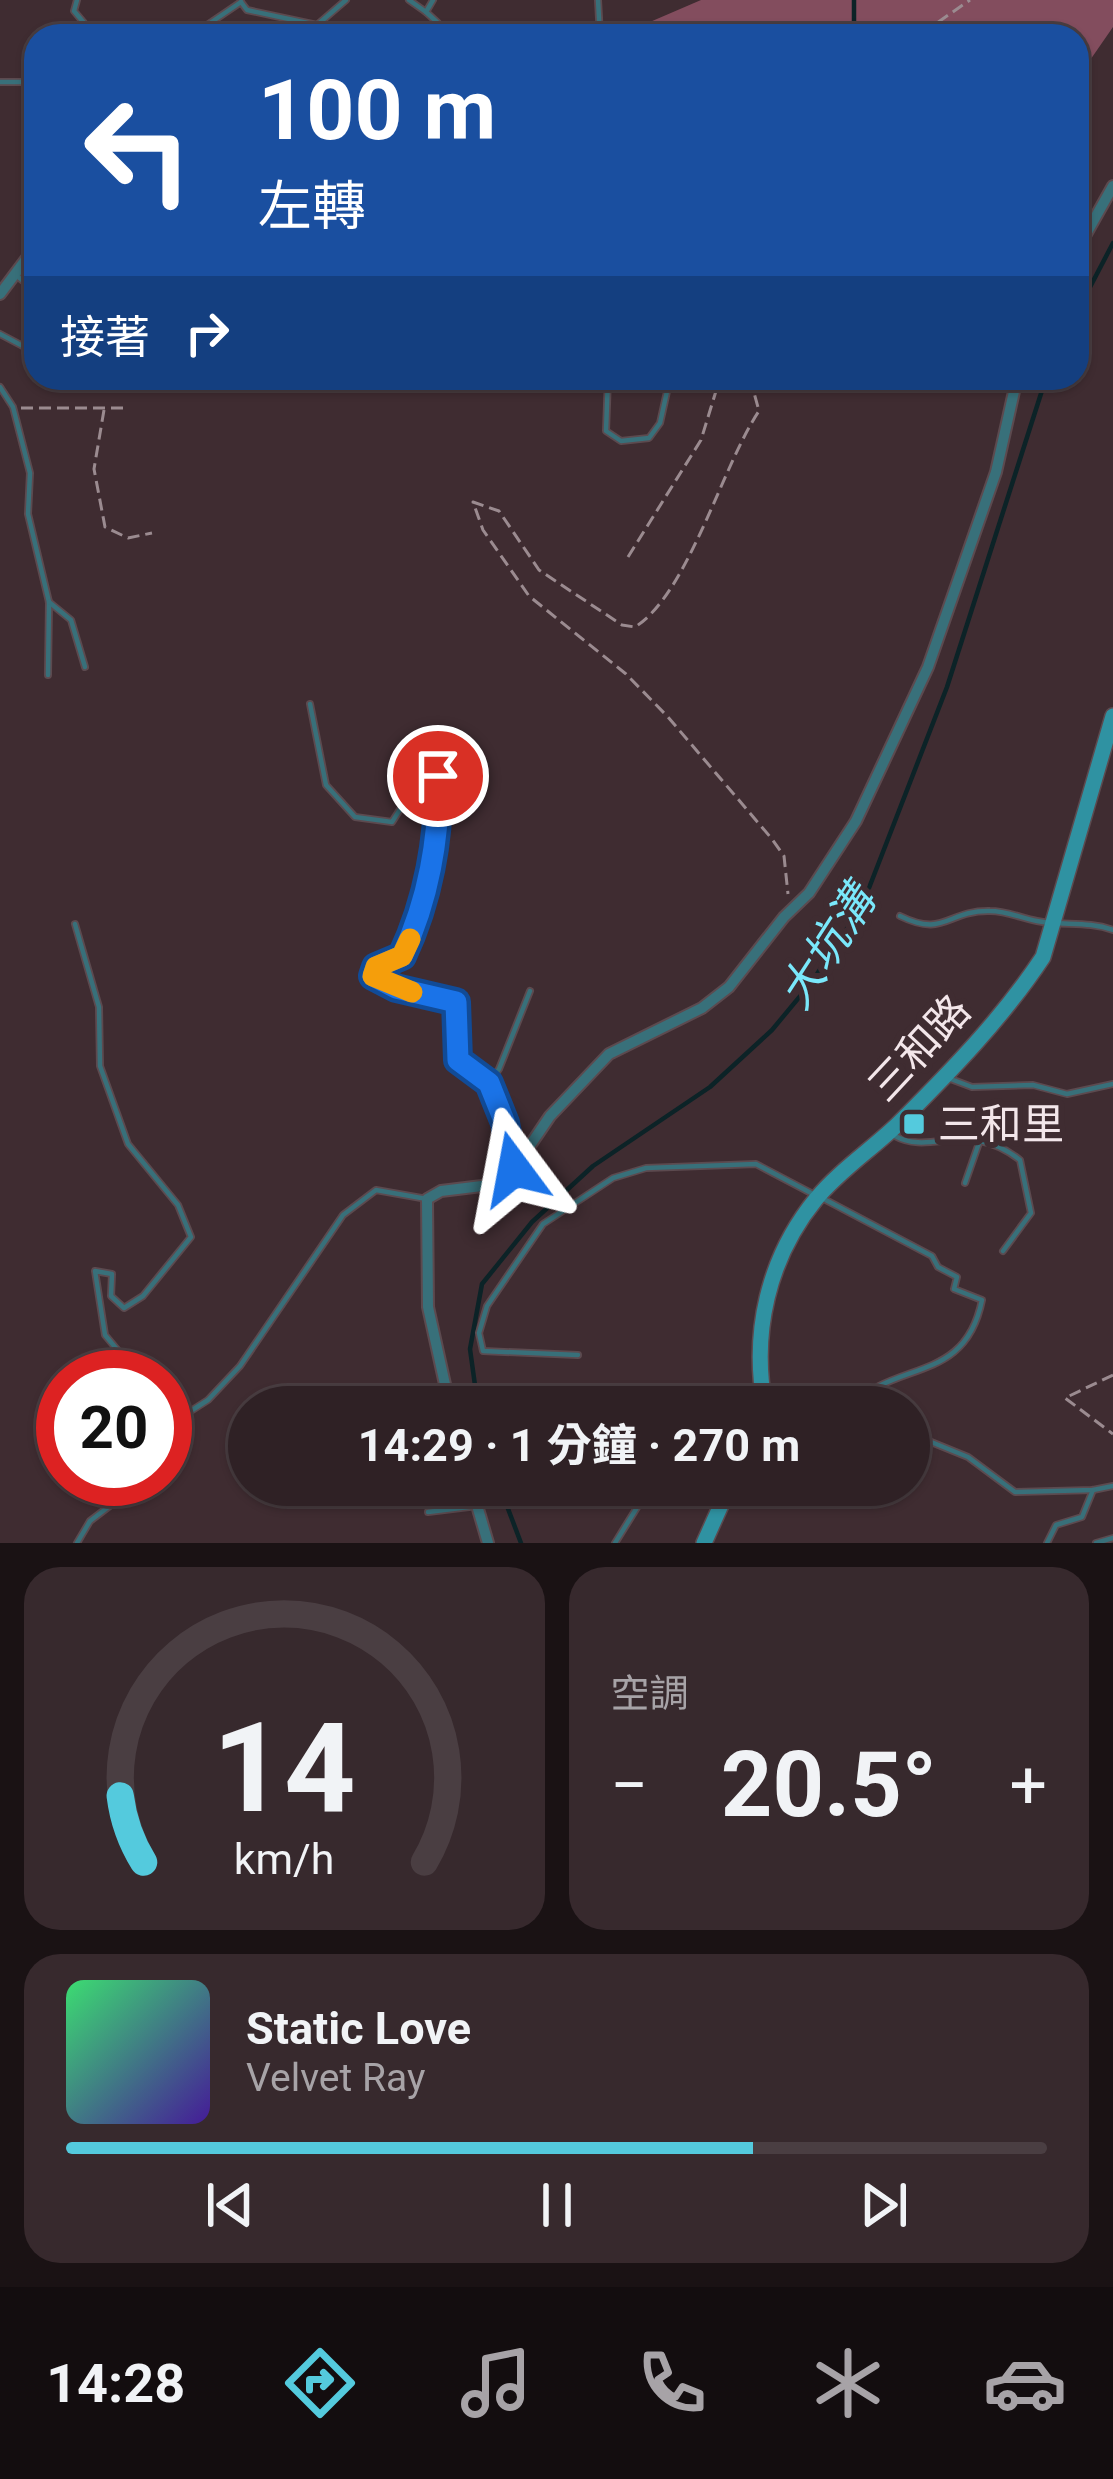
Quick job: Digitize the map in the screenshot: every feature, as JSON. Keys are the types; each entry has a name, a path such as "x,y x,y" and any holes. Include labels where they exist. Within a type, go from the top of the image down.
{"main road":[{"name":"三和路","path":"763,1386 759,1345 765,1298 795,1229 818,1196 945,1077 1021,989 1042,957 1113,716"},
{"path":"704,1543 721,1506"}],"street":[{"path":"1089,229 1113,186"},
{"path":"0,294 24,262"},
{"path":"445,1386 428,1307 427,1199 441,1192 490,1185 514,1169 550,1116 609,1054 703,1008 729,987 809,893 856,821 928,668 996,472 1014,390"},
{"path":"477,1506 488,1543"}],"lane":[{"path":"318,24 346,0"},
{"path":"410,0 438,22"},
{"path":"426,12 433,0"},
{"path":"208,24 242,1 248,10 312,24"},
{"path":"15,274 24,281"},
{"path":"0,387 13,407 30,473 28,514 49,602 48,675"},
{"path":"608,390 606,431 621,441 649,438 660,423 667,390"},
{"path":"49,602 71,620 85,667"},
{"path":"310,704 326,785 355,817 392,822 422,775 438,776 439,802 422,914 402,956 376,967 373,976 396,988 456,1002 458,1060 489,1083 505,1123 514,1169"},
{"path":"900,916 921,927 934,927 989,911 1113,929"},
{"path":"75,924 99,1007 100,1066 128,1144 178,1205 191,1237 143,1296 124,1308 111,1296 112,1274 95,1271 106,1335 116,1350"},
{"path":"489,1083 530,991"},
{"path":"945,1077 972,1087 1033,1085 1066,1094 1113,1084"},
{"path":"889,1132 908,1143 959,1136 980,1140 1005,1148 1020,1160 1031,1213 1003,1251"},
{"path":"965,1183 980,1140"},
{"path":"578,1354 483,1351 478,1334 487,1306 543,1224 613,1178 646,1168 756,1164 932,1256 938,1267 957,1277 954,1289 982,1300 973,1329 957,1348 918,1374 877,1386"},
{"path":"192,1411 240,1366 343,1215 376,1190 427,1199"},
{"path":"930,1441 968,1456 1015,1492 1113,1486"},
{"path":"1048,1542 1056,1525 1082,1517 1093,1490"},
{"path":"77,1543 90,1521 110,1506"},
{"path":"428,1512 477,1506"},
{"path":"616,1543 638,1506"},
{"path":"1096,1543 1113,1538"}],"path":[{"path":"935,24 970,0"},
{"path":"628,557 701,440 717,390"},
{"path":"753,390 759,411 740,440 704,526 672,583 647,619 635,627 622,625 539,570 499,511 473,502 483,530 530,596 626,674 772,839 784,856 790,883 784,917"},
{"path":"13,407 129,408"},
{"path":"104,410 94,469 105,526 128,538 152,532"},
{"path":"1113,1375 1065,1398 1113,1434"}],"shaded area":[{"path":"701,0 1113,0 1113,27 1089,62 1089,24 645,24"}],"waterway":[{"path":"854,0 854,24"},
{"name":"大坑溝","path":"1089,289 1113,243"},
{"name":"大坑溝","path":"475,1386 470,1349 482,1284 532,1222 593,1166 710,1087 772,1030 811,983 862,906 947,687 1042,390"},
{"name":"大坑溝","path":"507,1506 521,1543"}],"slow traffic":[{"path":"410,939 402,956 376,967 373,976 412,992"}],"place":[{"name":"三和里","path":"914,1124"}],"route":[{"path":"438,776 439,802 422,914 402,956 376,967 373,976 396,988 456,1002 458,1060 489,1083 505,1123 514,1169"}]}
